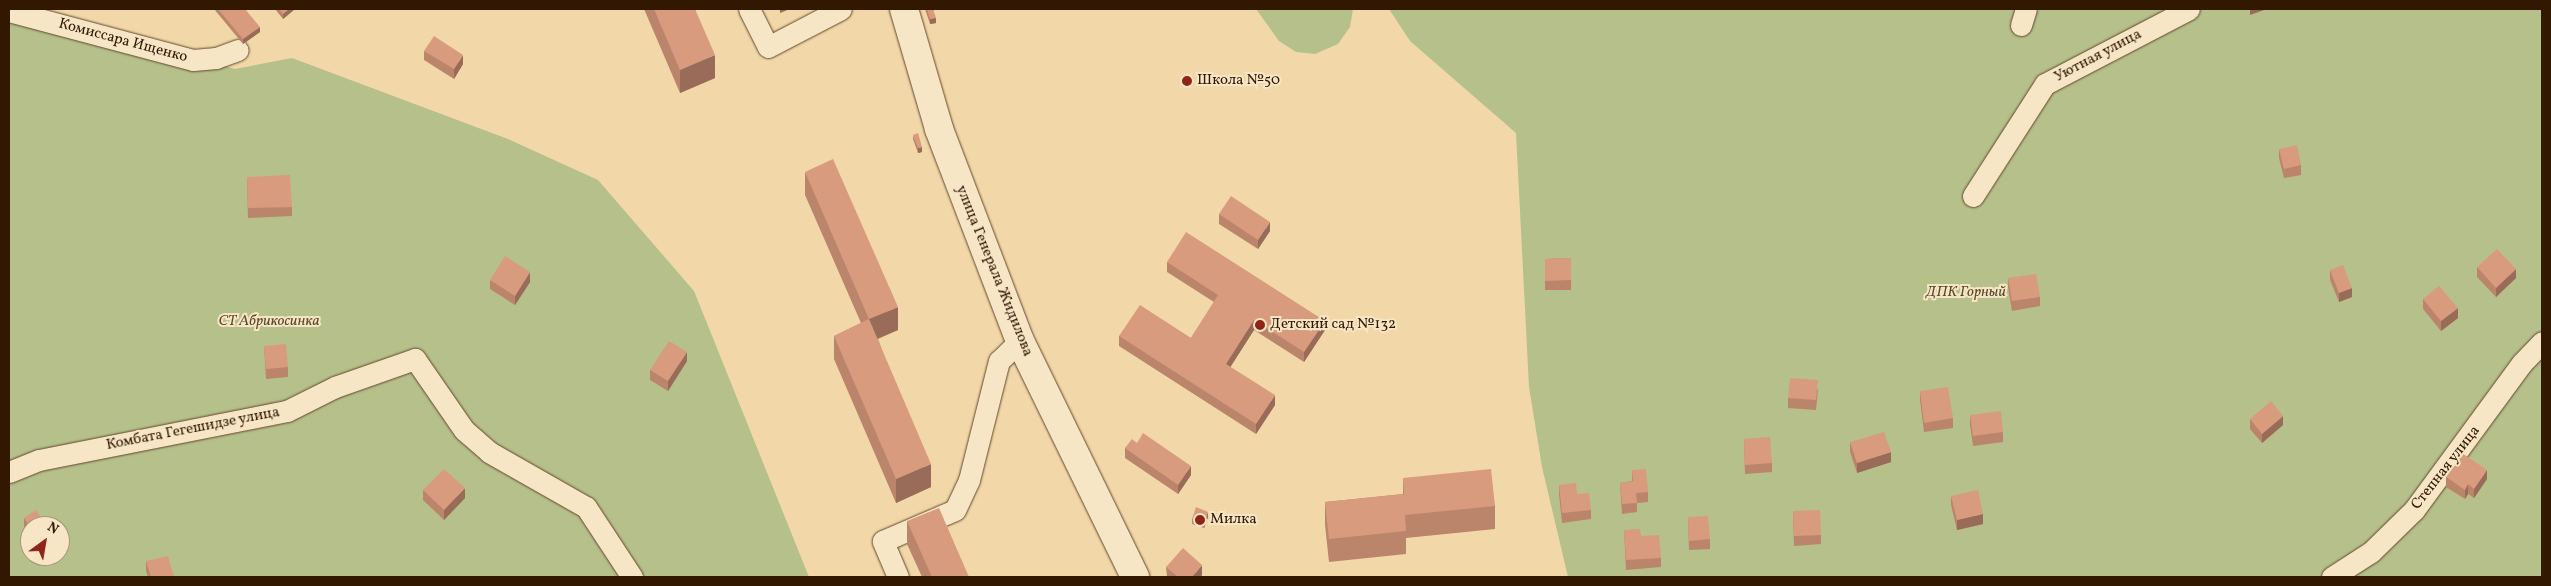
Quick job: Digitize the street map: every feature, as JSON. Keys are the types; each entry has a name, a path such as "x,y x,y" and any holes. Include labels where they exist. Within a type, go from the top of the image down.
{"main road":[{"name":"улица Генерала Жидилова","path":"904,9 939,129 1020,341 1135,577"}],"street":[{"path":"749,9 768,47 841,9"},
{"name":"Уютная улица","path":"1973,196 2045,84 2189,9"},
{"name":"Комиссара Ищенко","path":"9,11 193,60 216,58 238,50"},
{"path":"898,577 883,541 955,510 969,480 999,361 1020,341"},
{"name":"Степная улица","path":"2332,577 2370,552 2414,510 2522,363 2542,342"},
{"name":"Комбата Гегешидзе улица","path":"9,472 39,460 287,411 335,387 415,359 464,430 489,452 586,507 632,577"}],"green space":[{"path":"1256,9 1353,9 1350,27 1338,44 1315,54 1296,52 1279,41"},
{"name":"ДПК Горный","path":"1389,9 2542,9 2542,577 1568,577 1542,467 1529,387 1516,133 1410,41"},
{"name":"СТ Абрикосинка","path":"9,18 124,36 235,69 292,58 508,139 598,180 694,291 809,577 9,577"}],"building":[{"path":"218,9 245,9 260,27 243,39"},
{"path":"279,9 289,9 283,14"},
{"path":"654,9 695,9 715,55 680,70"},
{"path":"927,9 933,9 936,18 930,19"},
{"path":"434,36 463,55 454,69 424,51"},
{"path":"918,133 922,147 918,148 913,135"},
{"path":"2297,145 2301,165 2284,169 2279,149"},
{"path":"833,159 898,307 869,319 805,172"},
{"path":"290,175 292,207 248,208 247,177"},
{"path":"1231,196 1270,222 1258,240 1219,214"},
{"path":"1186,232 1325,321 1304,352 1254,320 1226,364 1275,395 1256,424 1119,336 1140,305 1191,338 1218,295 1167,262"},
{"path":"2497,249 2516,269 2496,288 2477,267"},
{"path":"505,256 530,272 515,296 490,280"},
{"path":"1571,258 1571,280 1545,281 1545,259"},
{"path":"2343,265 2352,288 2339,293 2330,270"},
{"path":"2036,274 2040,297 2012,301 2008,278"},
{"path":"2439,286 2458,308 2441,321 2423,299"},
{"path":"869,319 931,464 896,479 834,336"},
{"path":"669,341 687,352 668,381 650,370"},
{"path":"286,344 288,367 266,369 264,346"},
{"path":"1790,378 1818,380 1816,400 1788,398"},
{"path":"1948,387 1953,418 1924,423 1920,391"},
{"path":"2271,401 2283,416 2262,434 2250,419"},
{"path":"2001,411 2003,432 1973,436 1970,415"},
{"path":"1884,432 1891,452 1857,463 1850,442"},
{"path":"1143,433 1191,466 1178,485 1125,448 1132,439 1137,443"},
{"path":"1770,437 1772,463 1745,465 1744,439"},
{"path":"2462,453 2487,470 2474,489 2468,484 2465,490 2446,477"},
{"path":"444,469 465,488 444,510 423,490"},
{"path":"1491,469 1495,506 1405,515 1406,531 1329,539 1325,502 1404,494 1403,478"},
{"path":"1646,469 1648,492 1636,493 1637,503 1622,504 1620,483 1633,481 1632,470"},
{"path":"1576,483 1577,494 1589,493 1591,510 1562,513 1559,485"},
{"path":"1978,490 1983,514 1957,520 1951,496"},
{"path":"1196,507 1208,512 1204,523 1192,519"},
{"path":"939,508 969,577 932,577 907,521"},
{"path":"36,510 40,516 27,516"},
{"path":"1820,510 1821,535 1794,536 1793,511"},
{"path":"1708,516 1710,539 1689,541 1688,517"},
{"path":"1640,529 1641,536 1659,535 1661,558 1626,560 1624,530"},
{"path":"1183,548 1202,565 1192,577 1178,577 1166,567"},
{"path":"168,556 174,577 151,577 146,561"}],"place":[{"name":"Школа №50","path":"1187,81"},
{"name":"Детский сад №132","path":"1260,325"},
{"name":"Милка","path":"1200,520"}]}
